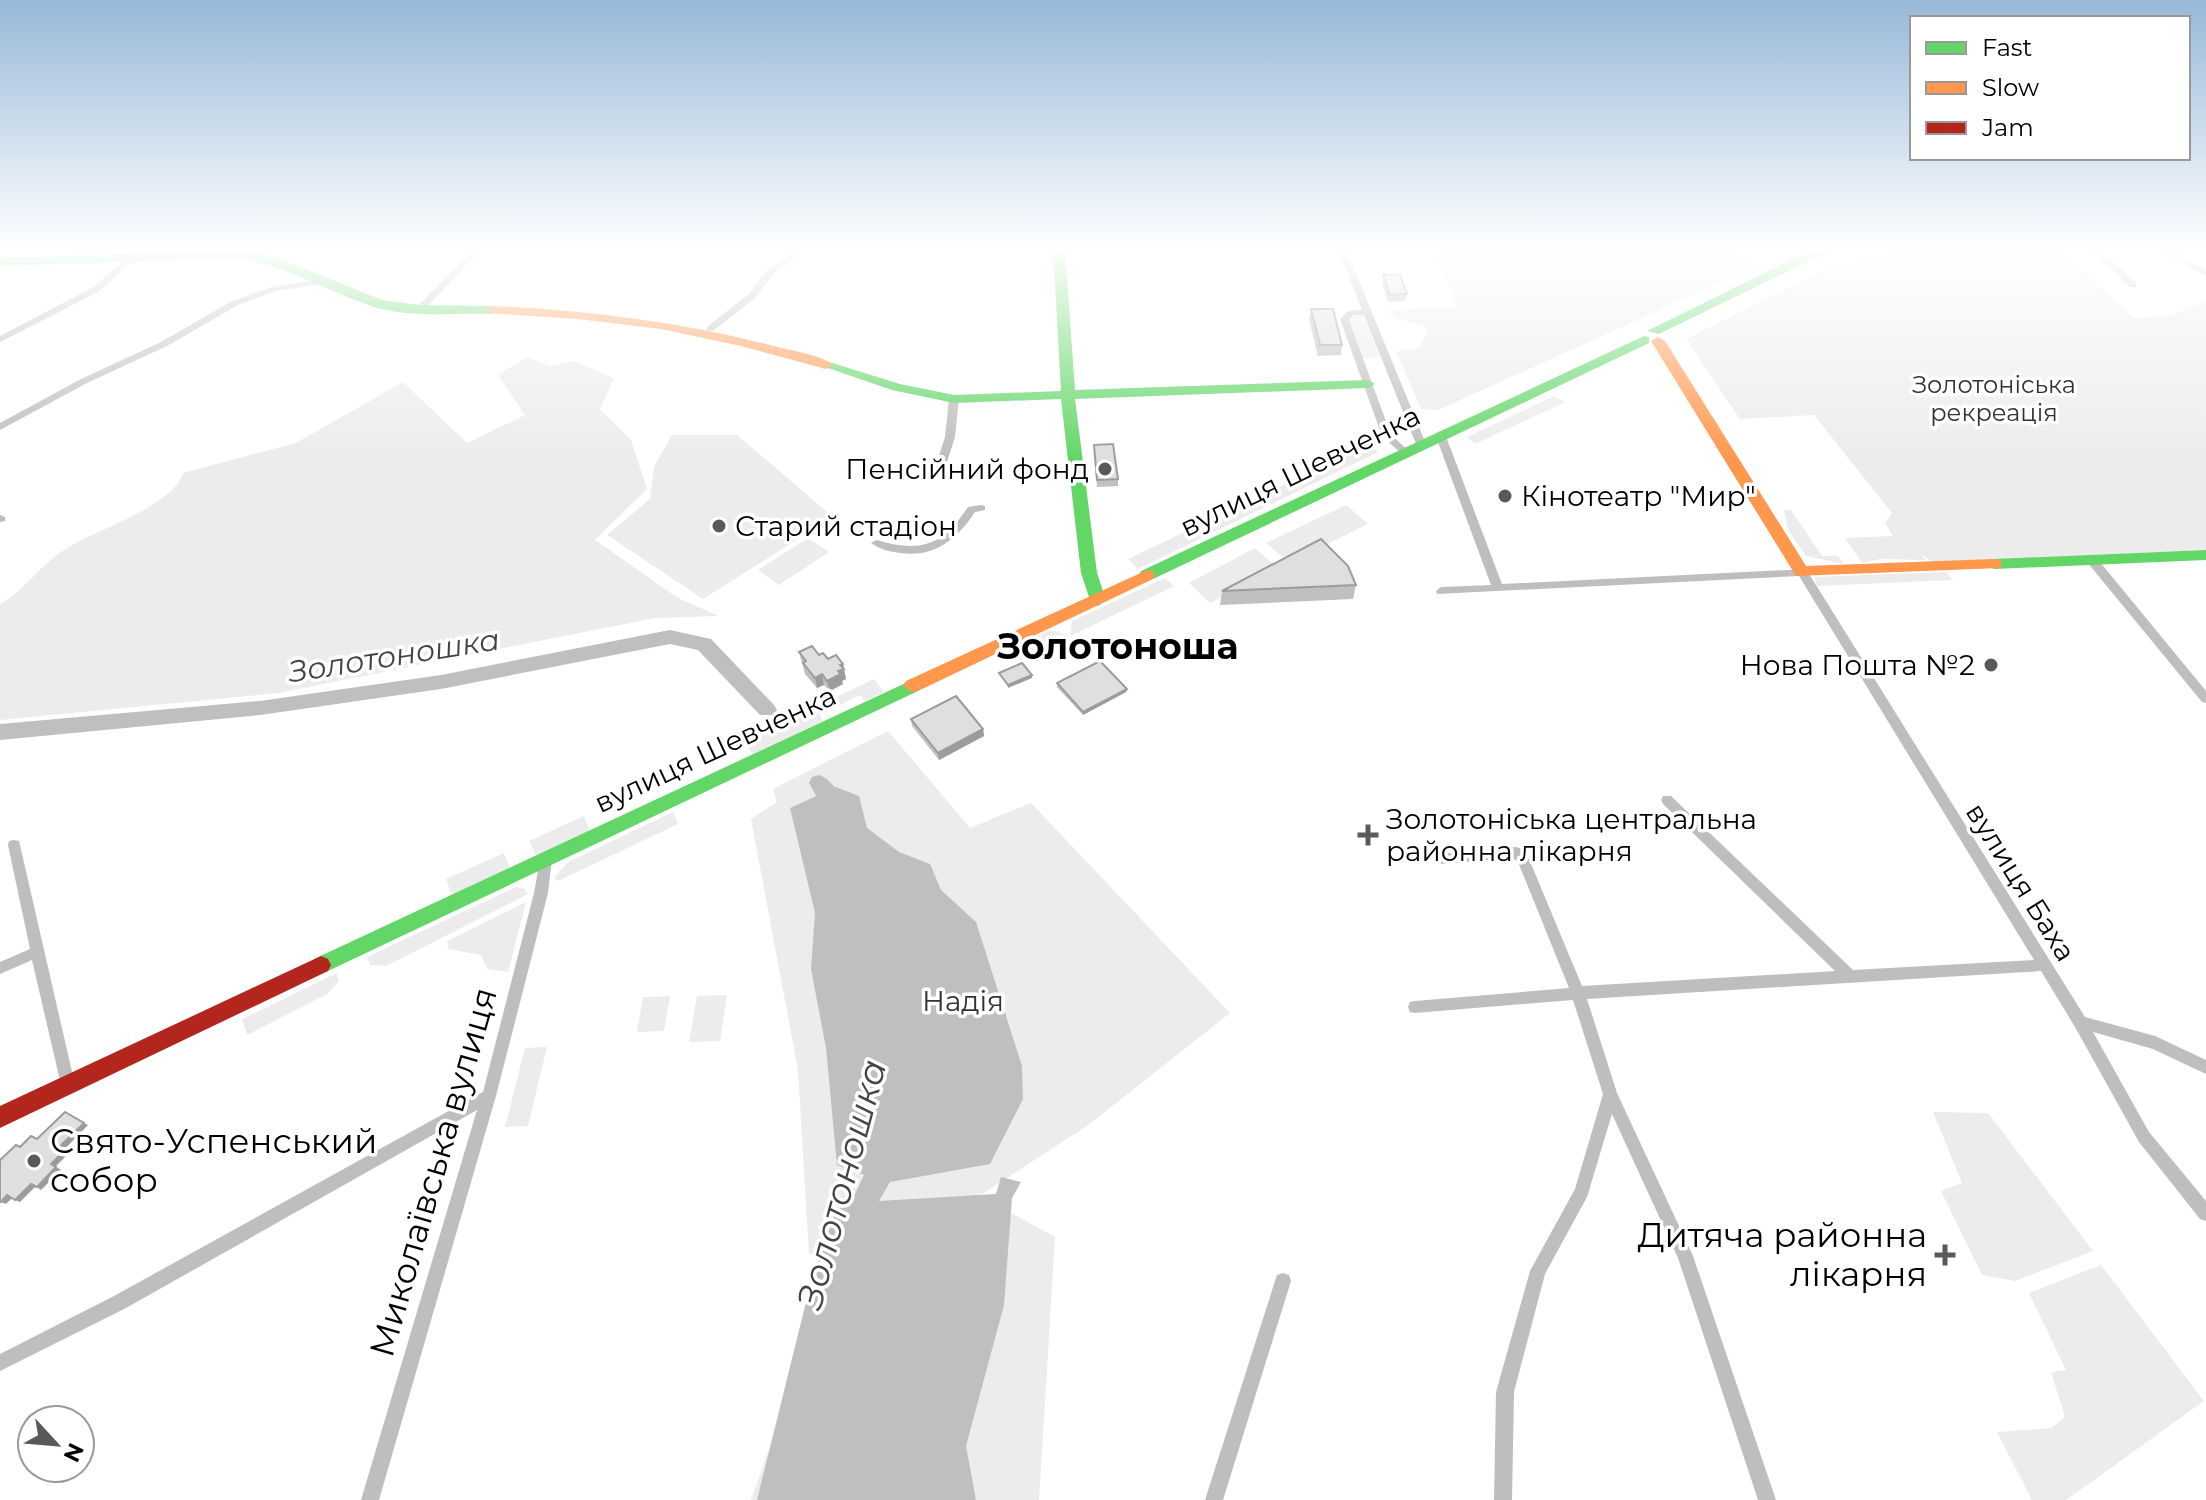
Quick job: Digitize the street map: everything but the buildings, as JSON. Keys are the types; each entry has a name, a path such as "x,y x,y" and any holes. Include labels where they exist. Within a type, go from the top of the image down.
{"main road":[{"path":"622,319 709,331 901,388 954,399 1368,384"},
{"path":"1063,319 1068,396 1089,573 1098,600"},
{"name":"вулиця Шевченка","path":"0,1117 1098,600 1413,448 1446,431 1456,420 1683,319"},
{"path":"1649,336 1802,572 2206,555"}],"street":[{"path":"0,339 39,319"},
{"path":"0,427 207,319"},
{"path":"709,331 724,319"},
{"path":"1344,319 1387,436 1413,448"},
{"path":"1370,319 1413,448"},
{"path":"942,462 950,437 954,399"},
{"path":"1446,431 1498,588"},
{"path":"876,543 911,554 944,541 962,526 972,509 981,508"},
{"path":"2091,559 2206,699"},
{"path":"1441,591 1802,572"},
{"name":"вулиця Баха","path":"1802,572 2080,1022 2144,1137 2206,1213"},
{"path":"1667,800 1850,977"},
{"path":"14,845 68,1085"},
{"path":"1440,859 1515,852 1523,859 1578,993 1610,1094 1685,1256 1767,1500"},
{"name":"Миколаївська вулиця","path":"370,1500 489,1096 541,893 546,859"},
{"path":"0,968 37,952"},
{"path":"1415,1007 1578,993 2045,965"},
{"path":"2080,1022 2155,1043 2206,1067"},
{"path":"1503,1500 1505,1392 1538,1271 1582,1192 1610,1094"},
{"path":"0,1363 120,1302 489,1096"},
{"path":"1214,1500 1283,1281"}],"green space":[{"path":"1365,319 1380,357 1363,358 1349,321"},
{"path":"1400,319 1640,319 1438,410 1421,409 1396,351 1419,348 1427,333 1424,326"},
{"name":"Золотоніська рекреація","path":"1726,319 2206,319 2206,550 1933,562 1922,555 1925,560 1880,559 1862,563 1845,538 1893,536 1885,523 1892,513 1814,415 1740,419 1686,339"},
{"path":"527,357 550,366 574,361 614,378 600,409 631,440 647,489 595,540 678,598 719,616 655,618 278,693 0,720 0,604 61,552 148,508 176,485 183,473 296,443 403,382 467,443 525,415 498,375"},
{"path":"1554,396 1565,402 1475,444 1467,437"},
{"name":"Старий стадіон","path":"672,435 737,435 833,517 703,599 607,535 650,499 654,467"},
{"path":"1369,444 1378,452 1138,569 1128,559"},
{"path":"1346,505 1368,524 1289,563 1266,543"},
{"path":"1784,510 1791,510 1822,556 1838,556 1844,564 1806,556 1788,530"},
{"path":"808,538 829,552 779,585 758,570"},
{"path":"1255,548 1278,568 1210,603 1189,583"},
{"path":"1946,572 1953,580 1817,586 1814,577"},
{"path":"1165,578 1174,586 1021,660 1010,649 1050,630 1070,636 1072,621"},
{"path":"874,679 884,692 865,701 860,695 820,715 823,721 753,754 743,742"},
{"name":"Надія","path":"888,731 970,828 1031,803 1230,1013 1087,1126 968,1203 809,1255 798,1070 751,819 777,802 773,789"},
{"path":"673,812 678,824 558,881 554,878 568,862"},
{"path":"584,816 590,831 537,857 529,841"},
{"path":"504,853 510,869 452,896 446,879"},
{"path":"516,887 525,889 528,894 386,966 370,965 367,957"},
{"path":"526,902 508,972 487,969 481,955 448,949 447,941"},
{"path":"337,973 339,981 327,994 247,1035 242,1019"},
{"path":"727,995 720,1041 689,1042 697,996"},
{"path":"670,996 664,1031 637,1032 643,997"},
{"path":"547,1047 528,1126 505,1127 525,1048"},
{"path":"1933,1112 1988,1113 2093,1251 2015,1281 1982,1275 1941,1191 1962,1183"},
{"path":"1011,1213 1055,1237 1039,1500 751,1500 805,1348 962,1217"},
{"path":"2101,1265 2204,1401 2066,1500 2032,1500 1997,1432 2051,1428 2065,1417 2051,1372 2066,1370 2029,1293"}],"shaded area":[{"path":"836,787 859,796 867,828 899,852 930,864 941,890 976,922 1022,1066 1023,1099 990,1164 890,1182 879,1201 996,1194 1001,1177 1021,1182 1012,1198 1004,1305 966,1446 976,1500 757,1500 812,1278 835,1213 855,1194 864,1175 837,1165 826,1048 811,969 815,913 790,808"}],"waterway":[{"name":"Золотоношка","path":"0,732 260,708 441,682 670,637 704,644 767,710"},
{"name":"Золотоношка","path":"819,783 840,812"}],"traffic: fast":[{"path":"1063,319 1068,396 1089,573 1098,600"},
{"path":"1654,331 1679,319"},
{"path":"1147,575 1644,340"},
{"path":"826,365 897,387 954,399 1368,384"},
{"path":"1994,564 2206,555"},
{"path":"321,965 912,686"}],"traffic: slow":[{"path":"620,319 702,333 826,365"},
{"path":"1658,341 1802,572 1994,564"},
{"path":"912,686 1147,575"}],"traffic: jam":[{"path":"0,1117 321,965"}],"place":[{"name":"Пенсійний фонд","path":"1105,469"},
{"name":"Кінотеатр \"Мир\"","path":"1505,496"},
{"name":"Старий стадіон","path":"719,526"},
{"name":"Нова Пошта №2","path":"1991,665"},
{"name":"Золотоніська центральна районна лікарня","path":"1368,835"},
{"name":"Свято-Успенський собор","path":"34,1161"},
{"name":"Дитяча районна лікарня","path":"1945,1255"}],"district":[{"name":"Золотоноша","path":"1118,646"}]}
